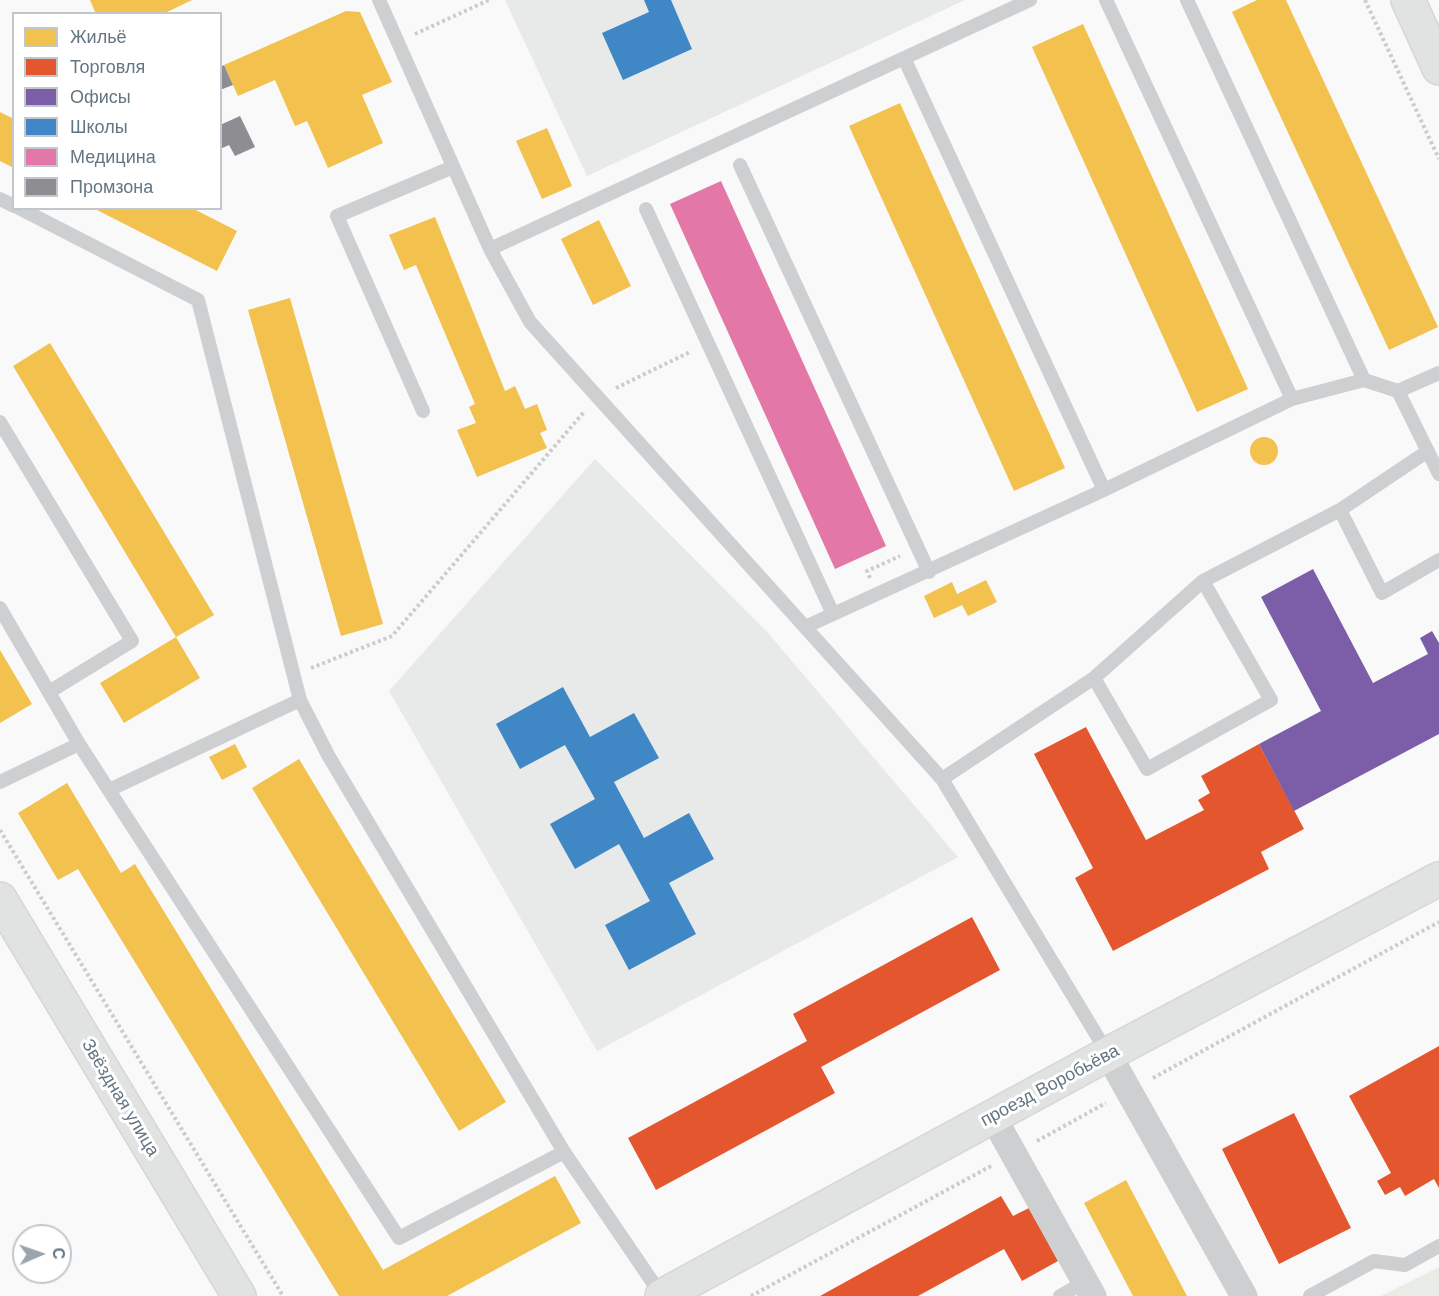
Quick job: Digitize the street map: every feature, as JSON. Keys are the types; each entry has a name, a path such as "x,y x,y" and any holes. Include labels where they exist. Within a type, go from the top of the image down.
{"main road":[{"path":"1408,0 1439,68"},
{"name":"проезд Воробьёва","path":"662,1296 1108,1054 1439,879"},
{"name":"Звёздная улица","path":"0,899 239,1296"}],"street":[{"path":"1108,1054 1244,1296"},
{"path":"993,1117 1089,1289"}],"lane":[{"path":"379,0 490,249 530,322 942,779 1108,1054"},
{"path":"490,249 1030,0"},
{"path":"1106,0 1292,399"},
{"path":"1187,0 1364,380"},
{"path":"904,58 1104,490"},
{"path":"741,165 929,572"},
{"path":"423,411 337,216 453,167"},
{"path":"646,209 834,614"},
{"path":"23,210 198,300 300,700 328,755 564,1152 662,1296"},
{"path":"805,627 929,572 1292,399 1364,380 1398,391 1439,373"},
{"path":"1398,391 1439,474"},
{"path":"0,422 132,641 49,692"},
{"path":"942,779 1094,678 1203,581 1340,510 1428,451"},
{"path":"1340,510 1382,593 1439,561"},
{"path":"1094,678 1147,769 1271,700 1203,581"},
{"path":"0,608 79,744 399,1238 564,1152"},
{"path":"109,790 300,700"},
{"path":"0,782 79,744"},
{"path":"1310,1296 1374,1261 1405,1265 1439,1246"},
{"path":"1060,1296 1089,1289"}],"path":[{"path":"398,42 489,0"},
{"path":"1365,0 1439,159"},
{"path":"294,674 392,636 597,397 708,343"},
{"path":"0,830 284,1296"},
{"path":"751,1296 1439,922"}],"shaded area":[{"path":"505,0 965,0 587,176"},
{"path":"595,459 769,634 958,857 597,1051 389,691"},
{"path":"1439,1267 1439,1296 1381,1296"}],"building: Жильё":[{"path":"90,0 192,0 167,12 95,12"},
{"path":"1257,0 1286,0 1438,327 1389,350 1232,12"},
{"path":"346,11 360,12 392,82 362,95 383,143 328,168 307,121 295,126 275,80 238,96 224,65"},
{"path":"1083,24 1248,389 1197,412 1032,47"},
{"path":"900,103 1065,468 1014,491 849,126"},
{"path":"0,112 12,118 12,167 0,161"},
{"path":"547,128 572,186 542,199 516,141"},
{"path":"97,210 196,210 237,231 217,271"},
{"path":"435,217 505,391 515,386 525,409 537,404 547,430 540,433 547,448 477,477 457,430 476,423 469,407 475,404 416,265 404,270 389,235"},
{"path":"599,220 631,286 593,305 561,239"},
{"path":"290,298 383,624 341,636 248,310"},
{"path":"50,343 214,615 176,637 13,366"},
{"path":"1264,437 1274,441 1278,451 1274,461 1264,465 1254,461 1250,451 1254,441"},
{"path":"986,580 997,602 968,616 962,605 934,618 924,596 952,582 957,594"},
{"path":"176,637 200,678 124,723 100,683"},
{"path":"0,650 32,704 0,723"},
{"path":"235,744 247,767 222,780 209,757"},
{"path":"299,759 506,1102 459,1131 252,788"},
{"path":"67,783 121,873 135,864 383,1270 555,1176 581,1223 447,1296 339,1296 78,869 58,880 18,813"},
{"path":"1126,1180 1187,1296 1133,1296 1084,1203"}],"building: Торговля":[{"path":"1086,727 1146,840 1204,810 1198,800 1210,793 1201,776 1259,744 1304,829 1261,852 1269,869 1113,951 1075,878 1093,868 1034,754"},
{"path":"972,917 1000,970 821,1067 835,1093 656,1190 628,1138 807,1041 793,1014"},
{"path":"1439,1046 1439,1188 1434,1179 1405,1196 1400,1187 1385,1195 1377,1181 1391,1173 1349,1096"},
{"path":"1294,1113 1351,1228 1279,1264 1222,1149"},
{"path":"1001,1196 1013,1216 1029,1208 1058,1261 1022,1281 1004,1249 918,1296 820,1296"}],"building: Офисы":[{"path":"1313,569 1373,683 1428,654 1420,638 1432,631 1439,643 1439,734 1294,811 1259,744 1321,711 1261,597"}],"building: Школы":[{"path":"644,0 671,0 692,49 623,80 602,33 649,12"},
{"path":"563,687 590,737 634,713 659,758 614,782 644,838 689,813 714,859 669,883 696,934 629,970 605,925 650,901 619,844 575,869 550,824 595,799 565,745 520,769 496,724"}],"building: Медицина":[{"path":"721,181 886,546 835,569 670,204"}],"building: Промзона":[{"path":"224,65 233,85 222,89 222,66"},
{"path":"240,116 255,147 235,156 229,145 222,148 222,124"}]}
